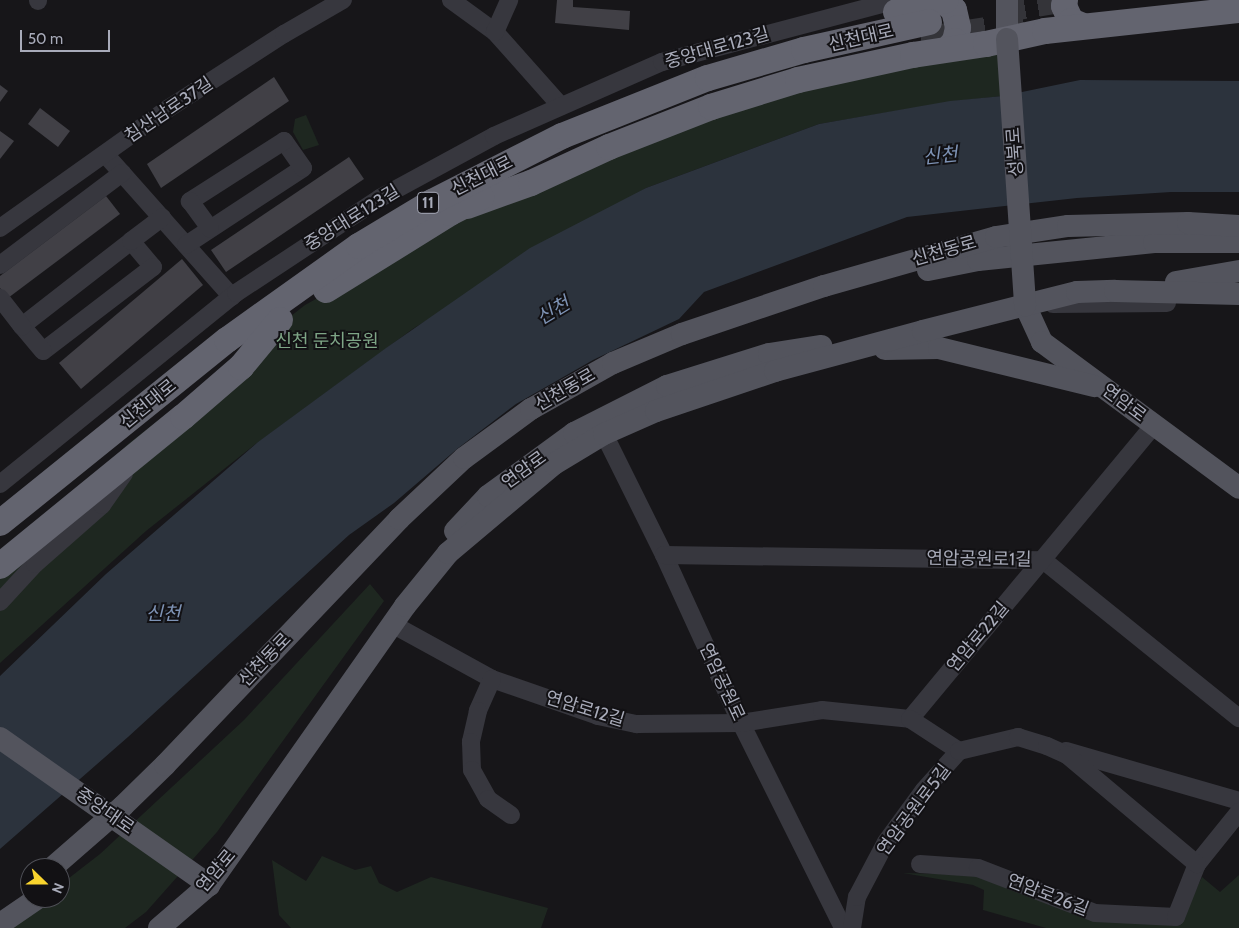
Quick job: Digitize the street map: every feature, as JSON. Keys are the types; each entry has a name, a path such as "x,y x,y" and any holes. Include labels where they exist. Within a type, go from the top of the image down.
{"highway":[{"path":"1066,0 1064,6 1071,21 1239,10"},
{"path":"441,207 531,182 609,147 711,107 798,80 949,48 986,44 1087,20 1239,5"},
{"path":"441,207 479,166 576,117 654,85 754,50 935,16 954,10 958,28 955,41 949,48"},
{"name":"신천대로","path":"0,523 235,334 359,246 441,207 614,130 935,16"},
{"name":"신천대로","path":"0,543 280,320 441,207"},
{"path":"0,566 241,367 280,320"},
{"path":"0,505 18,490 164,391"}],"main road":[{"name":"성북로","path":"1007,0 1007,39 1025,305"},
{"name":"신천동로","path":"63,858 123,806 165,765 399,518 464,458 531,409 613,363 682,334 815,289 996,237 1068,226 1188,224 1239,226"},
{"name":"신천동로","path":"70,872 95,851 166,782 415,520 459,480 538,421 616,377 686,345 938,267 978,260 1154,242 1239,242"},
{"path":"1116,290 1239,271"},
{"path":"853,350 1077,292 1116,290 1239,294"},
{"name":"연암로","path":"1025,305 1042,342 1239,488"},
{"name":"연암로","path":"265,807 325,704 416,572 488,496 574,433 667,386 769,354 923,331"},
{"path":"853,350 939,348 1104,388"},
{"name":"연암로","path":"159,928 210,885 392,624 448,553 554,464 604,434 665,408 775,371 853,350"},
{"name":"중앙대로","path":"0,738 210,885"},
{"path":"0,906 20,892"},
{"path":"0,924 23,908"}],"street":[{"name":"침산남로37길","path":"0,228 178,102 343,0"},
{"path":"451,0 495,32 561,106"},
{"path":"495,32 509,0"},
{"name":"중앙대로123길","path":"0,484 232,296 380,198 494,136 662,62 897,0"},
{"path":"186,245 304,168 284,141 190,200 210,229"},
{"path":"105,154 232,296"},
{"path":"0,266 122,173"},
{"path":"22,326 162,218"},
{"path":"0,298 43,351 153,267 131,241"},
{"path":"1025,305 1239,303"},
{"name":"연암로22길","path":"910,719 1154,425"},
{"name":"연암공원로","path":"604,434 664,555 741,723 843,928"},
{"path":"0,602 35,564 102,505 135,456"},
{"name":"연암공원로1길","path":"664,555 1043,560 1239,718"},
{"name":"연암로12길","path":"392,624 492,678 598,716 637,724 741,723"},
{"path":"492,678 478,711 471,742 472,770 488,799 511,814"},
{"path":"741,723 822,710 910,719 959,751"},
{"name":"연암공원로5길","path":"852,928 856,897 886,842 924,790 959,751 1018,737 1239,800"},
{"name":"연암공원로5길","path":"1048,746 1067,755 1197,864"},
{"name":"연암로26길","path":"920,864 978,868 1095,913 1176,917 1197,864 1239,812"}],"green space":[{"name":"신천 둔치공원","path":"998,41 1003,96 955,101 819,124 646,188 414,328 253,446 146,531 0,663 0,570 128,444 305,305 383,262 478,202 713,112"},
{"path":"306,115 319,145 303,150 293,132 295,119"},
{"path":"370,584 384,601 217,832 146,912 125,928 5,928 31,908 70,908 70,877 100,854 244,720"},
{"path":"322,856 355,870 371,866 379,883 397,892 431,877 548,908 541,928 291,928 279,915 272,860 306,881"},
{"path":"903,873 975,875 1088,918 1179,926 1202,877 1220,892 1239,875 1239,928 1046,928 983,910 984,890 973,885"}],"water":[{"name":"신천","path":"1080,80 1239,81 1239,192 1171,192 1077,198 907,217 704,292 679,319 593,360 516,404 457,449 394,503 349,535 128,737 0,849 0,676 106,574 258,442 386,348 530,248 646,188 819,124 950,101 1003,96"}],"building":[{"path":"557,0 573,0 573,7 630,11 629,30 555,23"},
{"path":"274,77 289,101 161,188 147,164"},
{"path":"0,85 8,91 0,102"},
{"path":"40,108 70,131 58,147 28,124"},
{"path":"0,131 14,141 0,159"},
{"path":"349,157 364,179 226,272 211,250"},
{"path":"106,196 120,214 8,298 0,288 0,276"},
{"path":"182,259 203,285 81,389 59,363"}],"tunnel":[{"path":"999,10 1060,0"},
{"path":"921,40 1032,23"}]}
